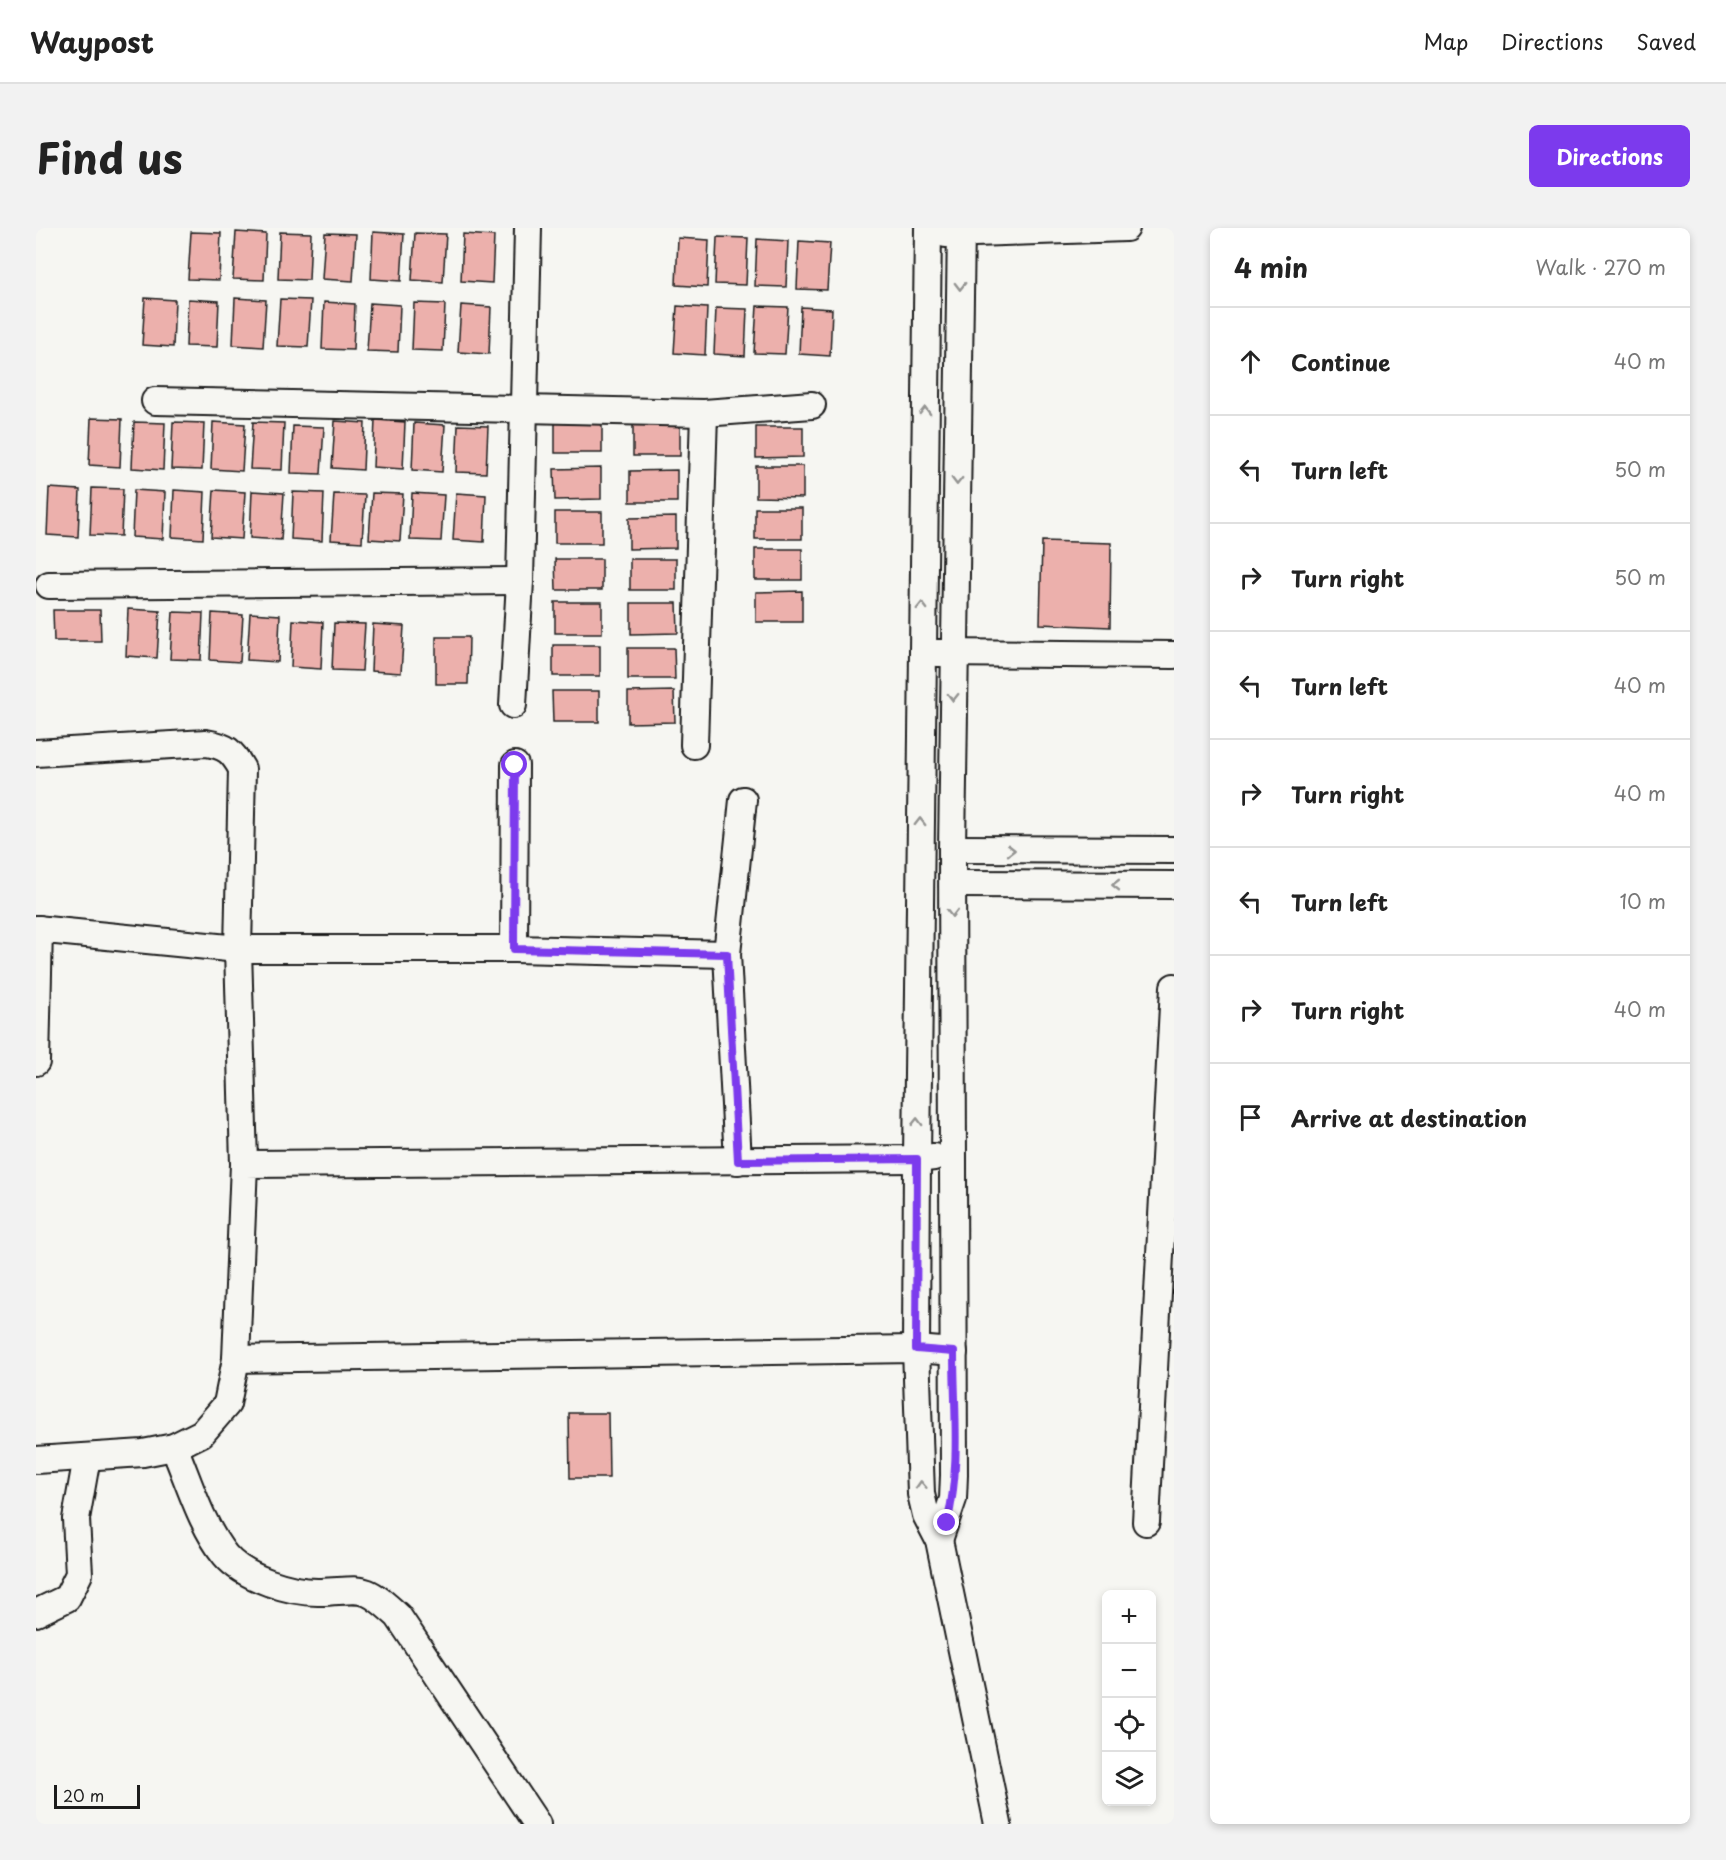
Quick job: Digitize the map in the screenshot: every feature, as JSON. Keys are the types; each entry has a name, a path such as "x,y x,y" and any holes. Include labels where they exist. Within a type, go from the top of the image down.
{"street":[{"path":"513,705 520,581 522,407 528,228"},
{"path":"998,1824 939,1540 926,1515 921,1494 916,1349 917,1159 921,653 928,231 1125,228"},
{"path":"939,1540 953,1499 952,867 961,231"},
{"path":"155,401 522,407 704,413 812,405"},
{"path":"694,745 704,413"},
{"path":"50,585 520,581"},
{"path":"921,653 1174,655"},
{"path":"36,753 206,743 223,745 232,752 242,769 238,949 244,1164 236,1359 227,1404 202,1433 174,1447 143,1453 36,1460"},
{"path":"514,949 515,765"},
{"path":"738,1161 727,954 743,800"},
{"path":"920,869 1174,850"},
{"path":"952,867 1174,885"},
{"path":"36,1062 37,929 238,949 514,949 727,954"},
{"path":"1146,1522 1174,987"},
{"path":"244,1164 917,1159 952,1154"},
{"path":"236,1359 916,1349 954,1352"},
{"path":"174,1447 208,1525 226,1556 265,1583 318,1592 351,1589 373,1594 398,1617 537,1824"},
{"path":"36,1613 67,1598 79,1574 76,1519 87,1457"}],"building":[{"path":"191,232 221,233 219,280 188,279"},
{"path":"236,232 266,234 264,280 233,279"},
{"path":"280,232 311,233 309,280 278,279"},
{"path":"373,232 404,234 401,281 371,279"},
{"path":"325,233 356,234 353,281 322,279"},
{"path":"415,233 446,234 443,282 412,280"},
{"path":"463,234 494,236 492,283 461,281"},
{"path":"717,237 748,238 746,285 715,284"},
{"path":"678,238 709,240 707,287 676,285"},
{"path":"757,239 788,241 786,287 755,286"},
{"path":"799,241 830,243 827,290 797,289"},
{"path":"145,298 175,300 173,347 142,345"},
{"path":"235,298 266,300 263,347 233,345"},
{"path":"188,299 219,301 217,347 186,346"},
{"path":"280,299 311,300 308,347 277,346"},
{"path":"324,302 355,304 353,350 322,349"},
{"path":"370,303 400,305 398,352 367,351"},
{"path":"414,303 445,304 443,351 412,350"},
{"path":"461,305 491,307 489,354 458,352"},
{"path":"677,306 707,308 705,355 674,353"},
{"path":"757,306 788,307 785,354 754,353"},
{"path":"801,307 832,309 830,356 799,354"},
{"path":"716,308 747,309 745,356 714,354"},
{"path":"91,418 122,419 120,467 89,465"},
{"path":"375,420 405,422 403,469 373,467"},
{"path":"335,421 365,423 363,470 332,468"},
{"path":"134,422 165,423 163,470 132,468"},
{"path":"173,422 204,423 202,470 171,469"},
{"path":"213,422 245,424 242,471 211,469"},
{"path":"253,422 284,423 282,470 250,469"},
{"path":"555,422 602,422 602,453 555,453"},
{"path":"414,423 445,425 442,472 412,470"},
{"path":"458,425 488,426 486,473 456,472"},
{"path":"633,425 680,425 680,456 633,456"},
{"path":"293,426 324,427 321,474 291,473"},
{"path":"756,427 803,427 803,457 756,458"},
{"path":"756,466 803,466 803,498 756,497"},
{"path":"601,468 601,499 555,500 554,469"},
{"path":"677,470 677,502 630,502 630,471"},
{"path":"49,488 80,490 78,537 47,535"},
{"path":"92,488 123,489 121,536 90,535"},
{"path":"134,490 165,492 163,539 132,537"},
{"path":"174,490 205,492 203,539 172,537"},
{"path":"214,490 245,492 242,539 211,537"},
{"path":"252,491 284,493 281,540 250,538"},
{"path":"293,492 324,493 322,541 291,539"},
{"path":"372,493 403,494 400,541 369,539"},
{"path":"412,493 444,495 441,541 410,540"},
{"path":"456,493 486,495 484,542 453,540"},
{"path":"334,494 365,495 362,542 331,540"},
{"path":"755,508 802,508 802,539 755,539"},
{"path":"555,512 602,512 602,543 555,543"},
{"path":"676,517 676,548 629,549 629,518"},
{"path":"1042,541 1111,543 1110,627 1040,624"},
{"path":"755,549 802,549 802,580 755,580"},
{"path":"555,559 602,559 602,590 556,590"},
{"path":"630,559 676,559 676,590 630,590"},
{"path":"802,591 802,622 756,622 756,592"},
{"path":"555,602 602,602 602,633 555,633"},
{"path":"631,603 677,603 678,633 631,634"},
{"path":"128,609 160,611 157,658 126,656"},
{"path":"53,610 100,610 101,641 54,641"},
{"path":"173,612 203,613 201,660 170,659"},
{"path":"212,613 243,615 240,662 210,660"},
{"path":"250,613 280,615 278,662 247,660"},
{"path":"293,620 323,622 321,669 291,667"},
{"path":"334,623 365,624 362,671 332,670"},
{"path":"373,624 404,626 401,673 371,671"},
{"path":"436,637 469,637 468,684 436,684"},
{"path":"553,645 600,645 600,676 553,676"},
{"path":"628,648 674,648 675,679 628,679"},
{"path":"552,691 599,691 599,722 553,722"},
{"path":"674,691 675,722 628,723 628,692"},
{"path":"569,1413 608,1413 609,1478 570,1478"}],"route":[{"path":"515,765 514,949 727,954 738,1161 917,1159 916,1349 954,1352 954,1475 953,1499 947,1523"}]}
